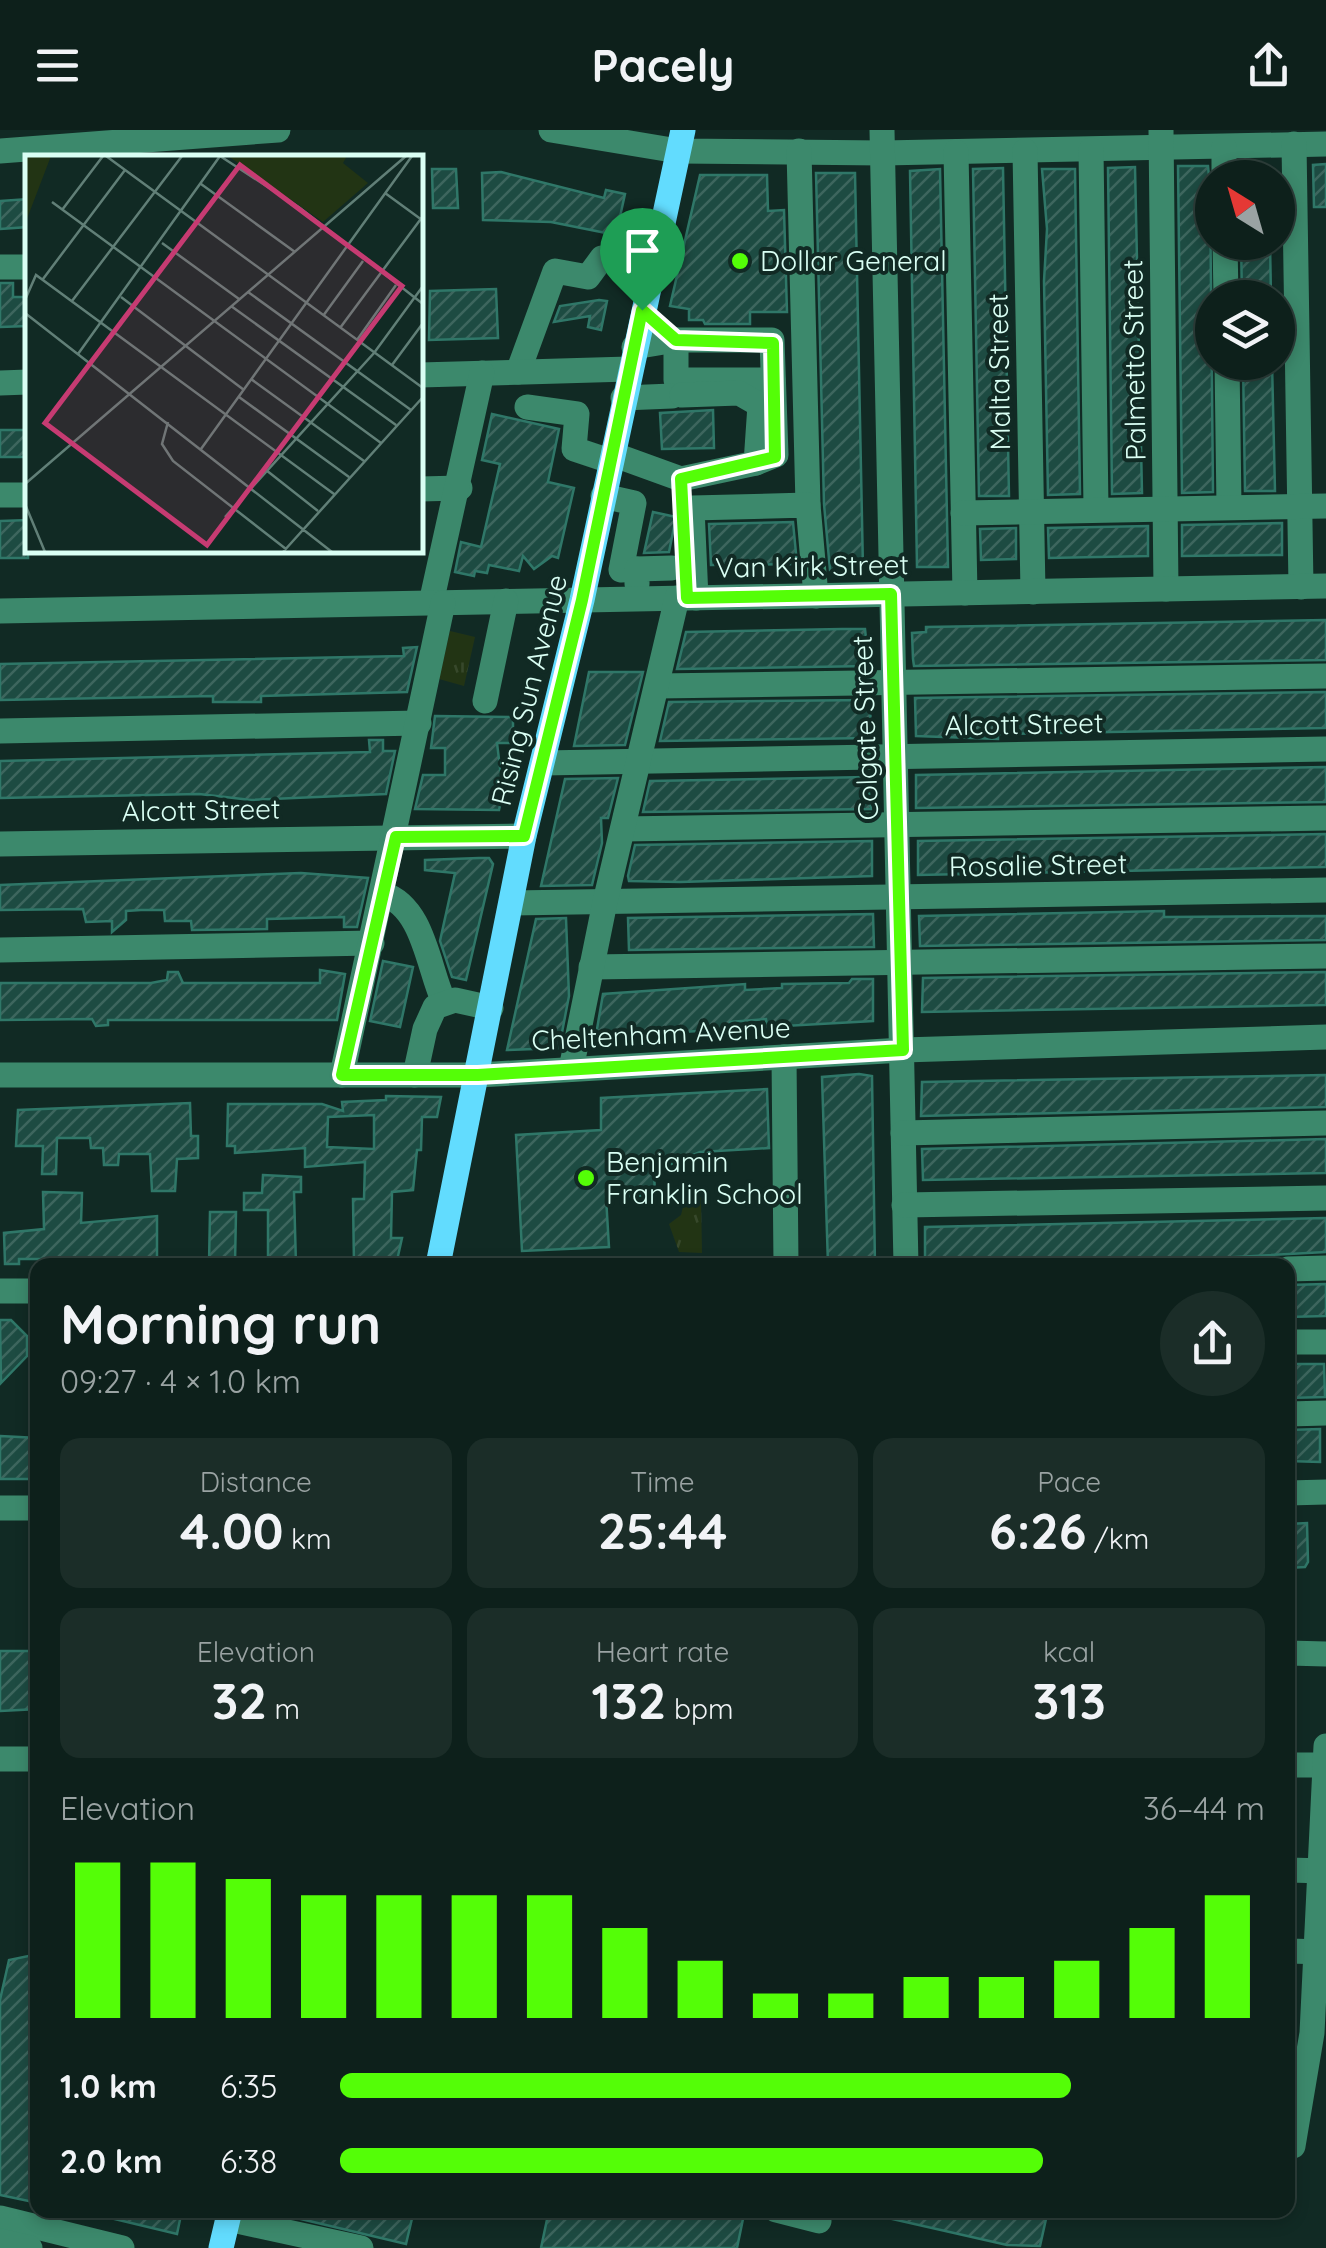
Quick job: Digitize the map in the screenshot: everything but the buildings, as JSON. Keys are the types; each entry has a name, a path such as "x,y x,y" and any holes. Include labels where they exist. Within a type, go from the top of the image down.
{"main road":[{"name":"Rising Sun Avenue","path":"439,1258 524,836 582,600 680,140"},
{"path":"221,2248 227,2218"}],"street":[{"path":"0,150 278,130"},
{"path":"552,130 799,151 883,142 956,152 1091,150 1161,139 1224,147 1326,144"},
{"name":"Palmetto Street","path":"1161,139 1166,589"},
{"name":"Colgate Street","path":"883,142 906,1258"},
{"path":"1294,144 1300,508 1314,586"},
{"path":"1224,147 1224,160"},
{"path":"1091,150 1096,508"},
{"path":"799,151 808,505 816,596"},
{"name":"Malta Street","path":"1026,151 1033,592"},
{"path":"956,152 965,593"},
{"path":"518,372 554,270 588,277 602,258 656,253"},
{"path":"642,310 676,340 676,380 773,380"},
{"path":"422,375 518,372 632,358 676,340 772,340 776,455 756,464 681,479 574,450 577,414 527,407"},
{"path":"342,1075 419,723 437,603 482,373"},
{"path":"1227,380 1229,507"},
{"path":"0,383 25,382"},
{"path":"623,398 739,393 760,404 756,464"},
{"path":"681,479 687,598"},
{"path":"422,488 460,488"},
{"path":"0,496 25,495"},
{"path":"603,496 634,502 631,561 636,599"},
{"path":"571,1070 605,902 657,686 687,598 692,508 808,505"},
{"path":"963,513 1166,506 1326,506"},
{"path":"593,548 631,561 672,568"},
{"name":"Van Kirk Street","path":"0,611 1314,586"},
{"path":"486,701 506,602"},
{"path":"657,686 1326,676"},
{"path":"0,731 419,723"},
{"name":"Alcott Street","path":"543,763 1326,749"},
{"path":"623,829 1326,818"},
{"name":"Alcott Street","path":"0,844 524,836"},
{"name":"Rosalie Street","path":"512,904 1326,890"},
{"path":"383,894 396,898 418,928 430,972 444,1002"},
{"path":"0,950 372,943"},
{"path":"591,967 1326,956"},
{"path":"415,1075 425,1029 435,1007 455,1000 491,1008"},
{"name":"Cheltenham Avenue","path":"0,1075 478,1075 903,1050 1326,1037"},
{"path":"784,1057 786,1258"},
{"path":"904,1132 1326,1124"},
{"path":"904,1205 1326,1198"},
{"path":"1295,1269 1326,1268"},
{"path":"0,1291 30,1291"},
{"path":"1295,1342 1326,1342"},
{"path":"1295,1414 1326,1414"},
{"path":"1295,1493 1326,1492"},
{"path":"0,1508 30,1508"},
{"path":"1295,1653 1326,1654"},
{"path":"1295,1764 1325,1758 1321,1952 1295,2131"},
{"path":"0,1760 30,1760"},
{"path":"1295,1870 1323,1871"},
{"path":"1295,1951 1321,1952"},
{"path":"0,2218 122,2248"},
{"path":"244,2218 362,2248"},
{"path":"807,2218 819,2221"},
{"path":"0,2241 30,2248"}],"green space":[{"path":"450,631 475,637 464,686 439,679"},
{"path":"701,1197 702,1253 679,1252 669,1224 681,1215 685,1199"}],"place":[{"name":"Dollar General","path":"740,261"},
{"name":"Benjamin Franklin School","path":"586,1178"}],"route":[{"path":"642,310 676,340 773,343 775,457 681,479 687,598 891,594 903,1050 478,1075 342,1075 396,837 524,836 582,600 642,310"}]}
